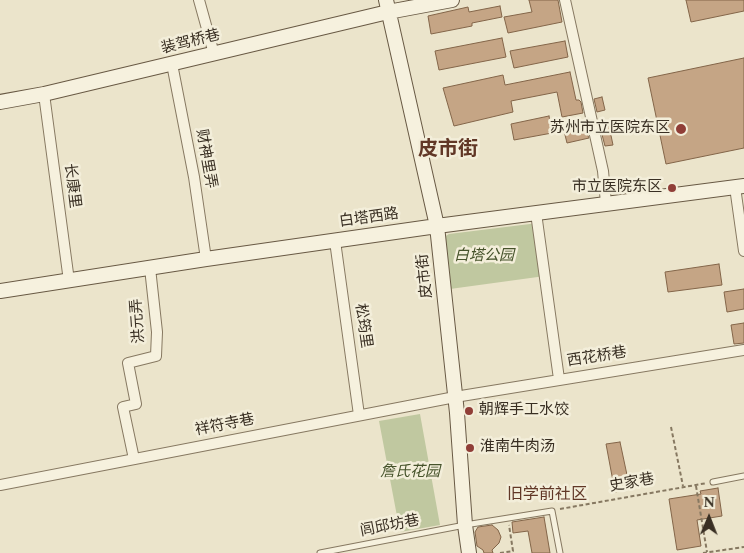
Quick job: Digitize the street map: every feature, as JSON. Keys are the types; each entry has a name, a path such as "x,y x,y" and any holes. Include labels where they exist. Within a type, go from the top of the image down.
{"street":[{"path":"199,0 214,54"},
{"name":"装驾桥巷","path":"0,102 44,94 214,54 387,6 452,0"},
{"path":"565,0 603,171 606,203"},
{"name":"皮市街","path":"387,6 437,226 469,553"},
{"name":"财神里弄","path":"172,64 194,177 206,259"},
{"name":"长康里","path":"44,94 69,281"},
{"path":"739,187 744,251"},
{"name":"白塔西路","path":"0,291 437,226 739,187"},
{"path":"536,213 560,379"},
{"name":"松筠里","path":"335,241 359,416"},
{"name":"洪元弄","path":"134,459 123,407 136,404 128,364 156,356 157,332 150,268"},
{"name":"西花桥巷","path":"455,397 744,350"},
{"name":"祥符寺巷","path":"0,485 455,397"}],"lane":[{"path":"713,482 744,476"},
{"path":"465,525 552,511 560,553"},
{"name":"闾邱坊巷","path":"320,553 465,525"}],"path":[{"path":"671,427 683,487"},
{"name":"史家巷","path":"552,511 713,482"},
{"path":"696,485 707,552"},
{"path":"500,553 513,551 508,518"},
{"path":"702,553 744,547"}],"green space":[{"name":"白塔公园","path":"538,223 545,276 450,289 444,237 449,234"},
{"name":"詹氏花园","path":"420,414 440,525 400,532 379,421"}],"building":[{"path":"529,0 558,0 562,22 508,33 504,17 532,12"},
{"path":"686,0 744,0 744,11 691,22"},
{"path":"500,6 502,17 472,23 472,26 431,34 428,16 468,7 469,12"},
{"path":"502,38 506,57 439,70 435,51"},
{"path":"565,41 568,57 514,68 510,51"},
{"path":"744,58 744,148 666,164 648,78"},
{"path":"570,72 576,100 581,102 583,113 562,117 557,92 511,101 513,112 454,126 443,88 503,75 505,85"},
{"path":"602,97 605,110 597,112 594,99"},
{"path":"549,116 552,133 514,140 511,124"},
{"path":"609,126 613,145 605,146 600,127"},
{"path":"584,127 589,138 567,143 564,131"},
{"path":"719,264 722,285 668,292 665,272"},
{"path":"744,289 744,309 727,312 724,292"},
{"path":"744,323 744,343 734,344 731,325"},
{"path":"620,442 630,489 615,492 606,444"},
{"path":"718,488 722,516 697,520 701,546 677,550 669,499 701,494 700,491"},
{"path":"544,517 550,553 532,553 528,531 513,533 512,522"},
{"path":"492,525 498,530 501,537 499,543 492,550 493,553 484,553 477,546 475,532 478,527"}],"place":[{"name":"苏州市立医院东区","path":"681,129"},
{"name":"市立医院东区","path":"672,188"},
{"name":"朝辉手工水饺","path":"469,411"},
{"name":"淮南牛肉汤","path":"470,448"}],"district":[{"name":"皮市街","path":"448,151"},
{"name":"旧学前社区","path":"547,496"}]}
